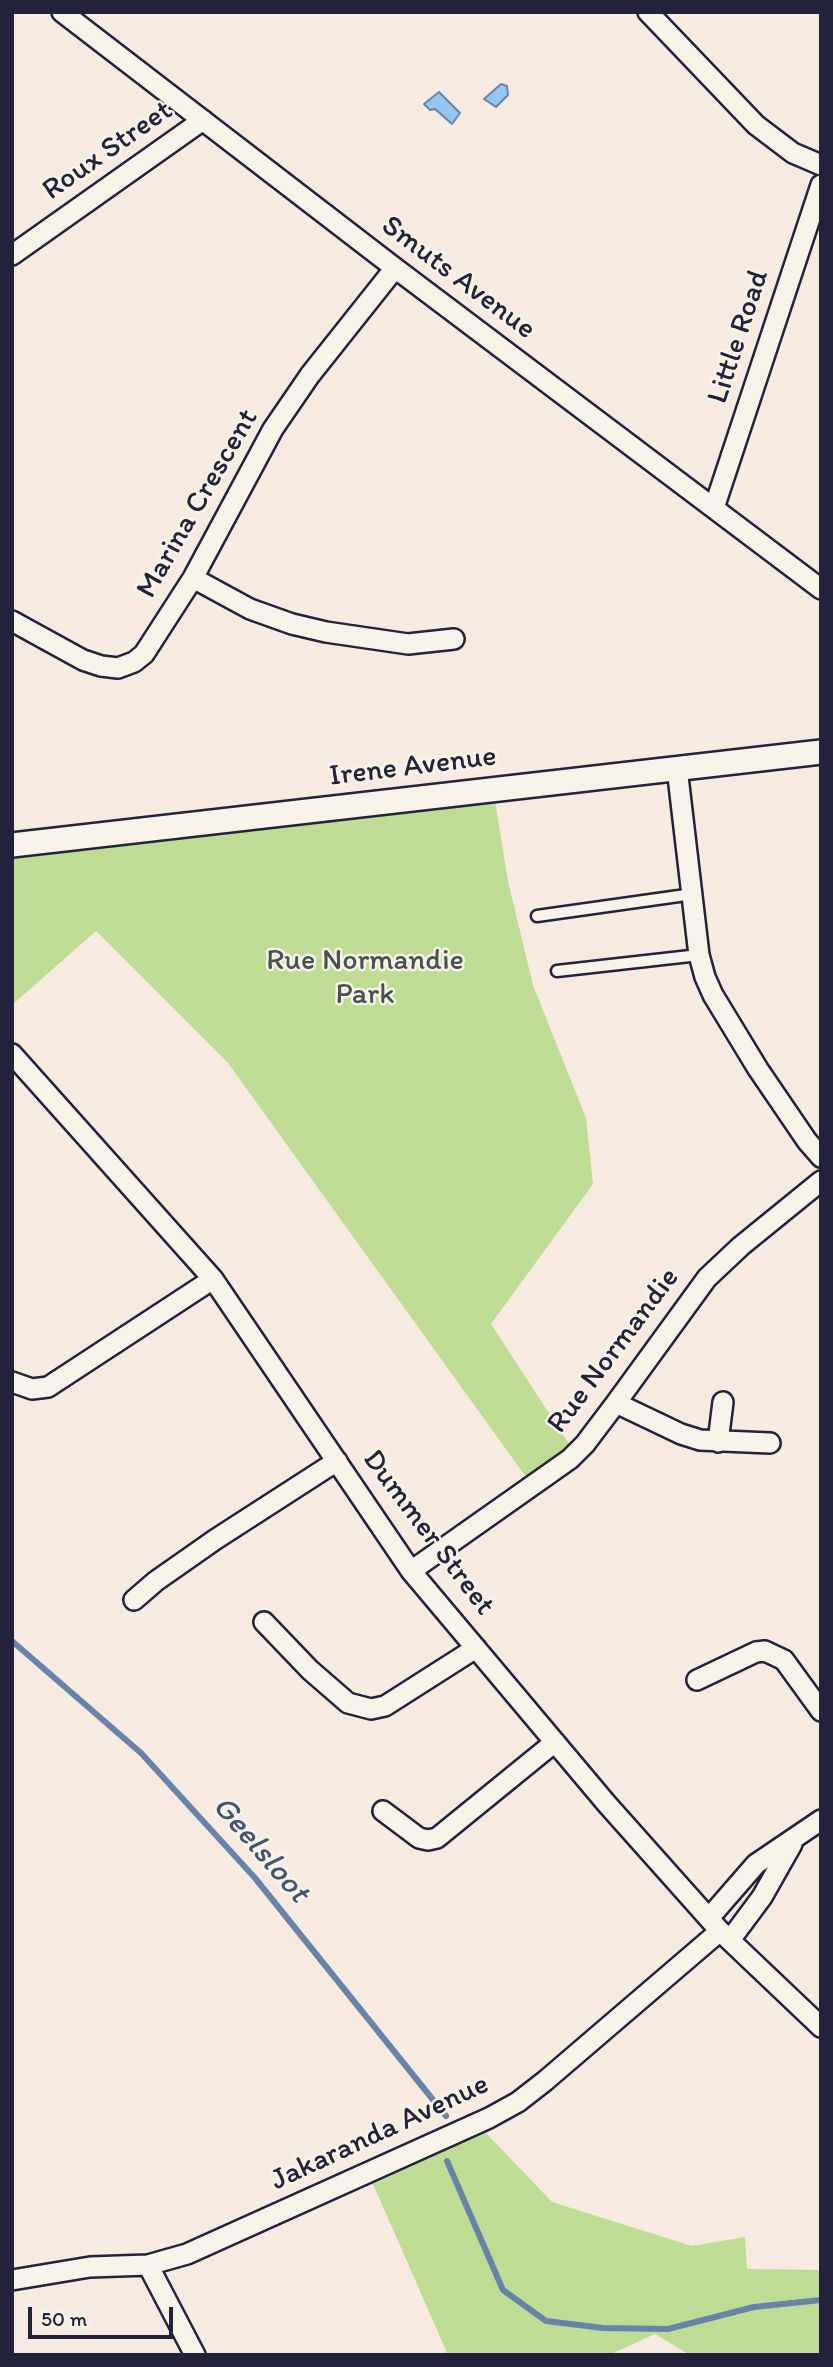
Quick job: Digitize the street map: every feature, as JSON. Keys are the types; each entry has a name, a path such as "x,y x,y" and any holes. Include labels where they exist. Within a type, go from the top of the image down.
{"street":[{"name":"Smuts Avenue","path":"62,12 395,268 821,589"},
{"path":"648,12 667,22 755,125 793,153 821,165"},
{"name":"Roux Street","path":"12,255 203,120"},
{"name":"Little Road","path":"714,508 821,185"},
{"name":"Marina Crescent","path":"12,621 83,660 118,668 134,662 144,654 193,578 273,429 310,375 395,268"},
{"path":"193,578 250,609 292,624 326,632 408,644 454,639"},
{"name":"Irene Avenue","path":"12,845 821,752"},
{"path":"677,768 699,955 705,976 713,995 758,1069 821,1157"},
{"name":"Dummer Street","path":"12,1054 213,1279 411,1571 555,1742 720,1930 821,2027"},
{"name":"Rue Normandie","path":"411,1571 569,1459 585,1444 707,1278 741,1246 821,1181"},
{"path":"12,1382 32,1389 48,1387 213,1279"},
{"path":"718,1442 723,1402"},
{"path":"616,1403 681,1434 718,1442 770,1443"},
{"path":"134,1600 156,1581 216,1539 337,1461"},
{"path":"264,1622 310,1670 348,1703 371,1709 385,1706 476,1648"},
{"path":"697,1679 756,1652 775,1654 784,1660 821,1711"},
{"path":"383,1811 419,1838 437,1838 555,1742"},
{"path":"720,1930 756,1864 821,1820"},
{"path":"720,1930 762,1897 794,1840"},
{"name":"Jakaranda Avenue","path":"12,2280 90,2267 148,2265 187,2254 415,2152 518,2102 720,1930"},
{"path":"148,2265 195,2355"}],"lane":[{"path":"537,916 693,894"},
{"path":"557,971 699,955"}],"green space":[{"name":"Rue Normandie Park","path":"495,801 508,881 533,985 586,1118 593,1184 491,1324 571,1447 526,1477 228,1063 96,931 12,1005 12,859"},
{"path":"485,2132 552,2202 692,2246 745,2237 747,2269 821,2270 821,2355 690,2355 655,2334 609,2355 448,2355 373,2184"}],"water":[{"path":"501,84 507,86 508,95 496,107 484,99"},
{"path":"439,92 460,113 452,124 435,109 430,110 424,104"}],"waterway":[{"name":"Geelsloot","path":"12,1641 141,1753 255,1878 446,2116"},
{"path":"447,2161 503,2290 546,2321 603,2328 668,2329 754,2307 821,2300"}]}
